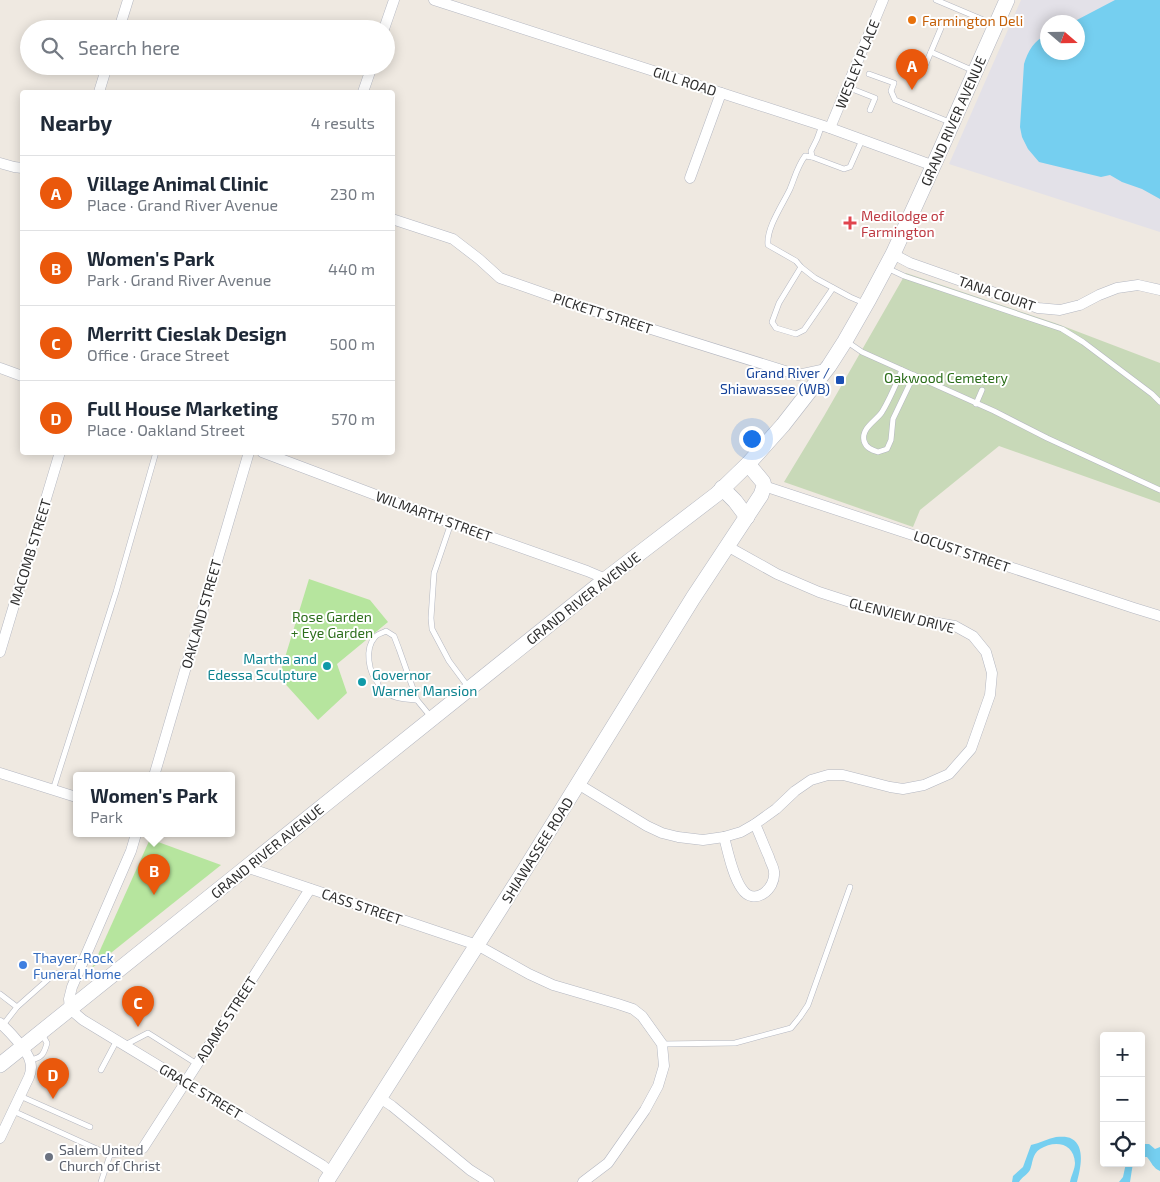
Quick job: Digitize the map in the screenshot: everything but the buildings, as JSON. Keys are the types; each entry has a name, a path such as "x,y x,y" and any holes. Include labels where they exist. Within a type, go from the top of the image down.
{"main road":[{"name":"GRAND RIVER AVENUE","path":"0,1065 26,1054 41,1032 469,688 717,494 748,464 783,425 829,366 866,304 890,261 1007,0"},
{"path":"748,464 760,477 764,486"},
{"name":"SHIAWASSEE ROAD","path":"329,1177 477,945 693,598 761,495 764,486"},
{"path":"722,488 747,517"}],"street":[{"path":"122,20 128,0"},
{"path":"387,20 394,0"},
{"name":"GILL ROAD","path":"434,0 826,127 934,166"},
{"name":"WESLEY PLACE","path":"826,127 847,87 883,0"},
{"path":"100,90 104,75"},
{"path":"364,90 369,75"},
{"path":"690,178 721,93"},
{"path":"0,162 20,168"},
{"name":"PICKETT STREET","path":"395,220 453,239 500,278 603,314 798,375 826,368"},
{"name":"TANA COURT","path":"890,261 910,263 1038,308 1060,310 1080,305 1117,288 1138,285 1160,290"},
{"path":"0,368 20,375"},
{"name":"MACOMB STREET","path":"0,652 59,455"},
{"name":"OAKLAND STREET","path":"155,772 248,455"},
{"name":"WILMARTH STREET","path":"270,455 606,579"},
{"name":"LOCUST STREET","path":"764,486 1160,616"},
{"name":"GLENVIEW DRIVE","path":"578,784 647,826 662,833 678,838 703,840 741,832 776,809 795,791 811,780 828,775 843,775 890,788 903,789 924,785 949,774 971,749 990,695 992,673 986,652 973,636 955,626 910,618 818,592 777,574 727,546"},
{"path":"0,773 73,796"},
{"path":"724,837 736,878 742,890 756,897 764,894 770,890 774,881 774,871 755,824"},
{"path":"70,1009 69,999 72,987 131,851 135,837"},
{"name":"CASS STREET","path":"246,867 477,945 553,985 633,1009 642,1016 662,1044"},
{"name":"ADAMS STREET","path":"143,1148 310,889"},
{"name":"GRACE STREET","path":"70,1009 83,1020 322,1165 329,1177"},
{"path":"0,1138 31,1069 26,1054 2,1024"},
{"path":"583,1182 608,1163 645,1110 658,1086 664,1066 662,1044"},
{"path":"380,1098 470,1170 489,1182"}],"lane":[{"path":"936,0 996,25"},
{"path":"922,73 941,28"},
{"path":"931,52 975,72"},
{"path":"870,74 894,83 891,91 895,100 952,124"},
{"path":"847,87 875,98 870,110"},
{"path":"812,157 811,151 826,127"},
{"path":"862,140 850,166 844,170 805,156 799,165 772,227 768,245 796,261 801,268 815,278 866,304"},
{"path":"890,261 904,276 1062,329 1083,342 1160,402"},
{"path":"801,268 779,303 772,322 776,328 796,334 804,330 833,288"},
{"path":"845,341 862,352 994,411 1047,438 1160,490"},
{"path":"902,370 881,413 866,428 864,443 870,450 878,452 887,449 891,440 893,418 914,376"},
{"path":"976,404 982,390"},
{"path":"53,790 116,592 155,455"},
{"path":"451,523 434,574 432,629 449,662 469,688"},
{"path":"378,683 374,678 369,658 369,648 375,636 386,631 394,636 417,700 432,718"},
{"path":"382,688 392,696 405,700 417,700"},
{"path":"662,1044 735,1042 791,1028 808,1005 850,887"},
{"path":"2,1024 17,1007 53,975 58,972 76,977"},
{"path":"0,994 17,1007"},
{"path":"101,1070 121,1042 148,1033 197,1064"},
{"path":"20,1096 90,1127"},
{"path":"13,1111 110,1155 137,1152 143,1148"},
{"path":"101,1182 110,1155"}],"shaded area":[{"path":"1021,0 1160,0 1160,232 949,164"}],"green space":[{"name":"Oakwood Cemetery","path":"906,273 1055,323 1160,363 1160,503 999,446 920,510 913,527 784,482"},
{"name":"Rose Garden + Eye Garden","path":"309,579 370,600 388,622 337,664 347,693 318,720 279,677"},
{"path":"150,839 221,865 92,968"}],"water":[{"path":"1115,0 1160,0 1160,199 1110,175 1101,177 1039,162 1028,149 1022,137 1020,127 1024,64 1027,55 1032,46 1040,39 1040,60 1085,60 1085,16"},
{"path":"1056,1137 1070,1138 1079,1147 1081,1159 1077,1182 1070,1182 1075,1163 1071,1151 1062,1145 1051,1144 1037,1151 1029,1172 1019,1182 1012,1182 1013,1176 1023,1167 1031,1145"},
{"path":"1145,1144 1149,1144 1155,1149 1160,1147 1160,1171 1154,1167 1145,1157"},
{"path":"1125,1167 1132,1167 1130,1182 1119,1182 1123,1177"}],"place":[{"name":"Farmington Deli","path":"912,20"},
{"name":"Village Animal Clinic","path":"912,90"},
{"name":"Medilodge of Farmington","path":"850,223"},
{"name":"Grand River / Shiawassee (WB)","path":"840,380"},
{"name":"Martha and Edessa Sculpture","path":"327,666"},
{"name":"Governor Warner Mansion","path":"362,682"},
{"name":"Women's Park","path":"154,895"},
{"name":"Thayer-Rock Funeral Home","path":"23,965"},
{"name":"Merritt Cieslak Design","path":"138,1027"},
{"name":"Full House Marketing","path":"53,1099"},
{"name":"Salem United Church of Christ","path":"49,1157"}]}
